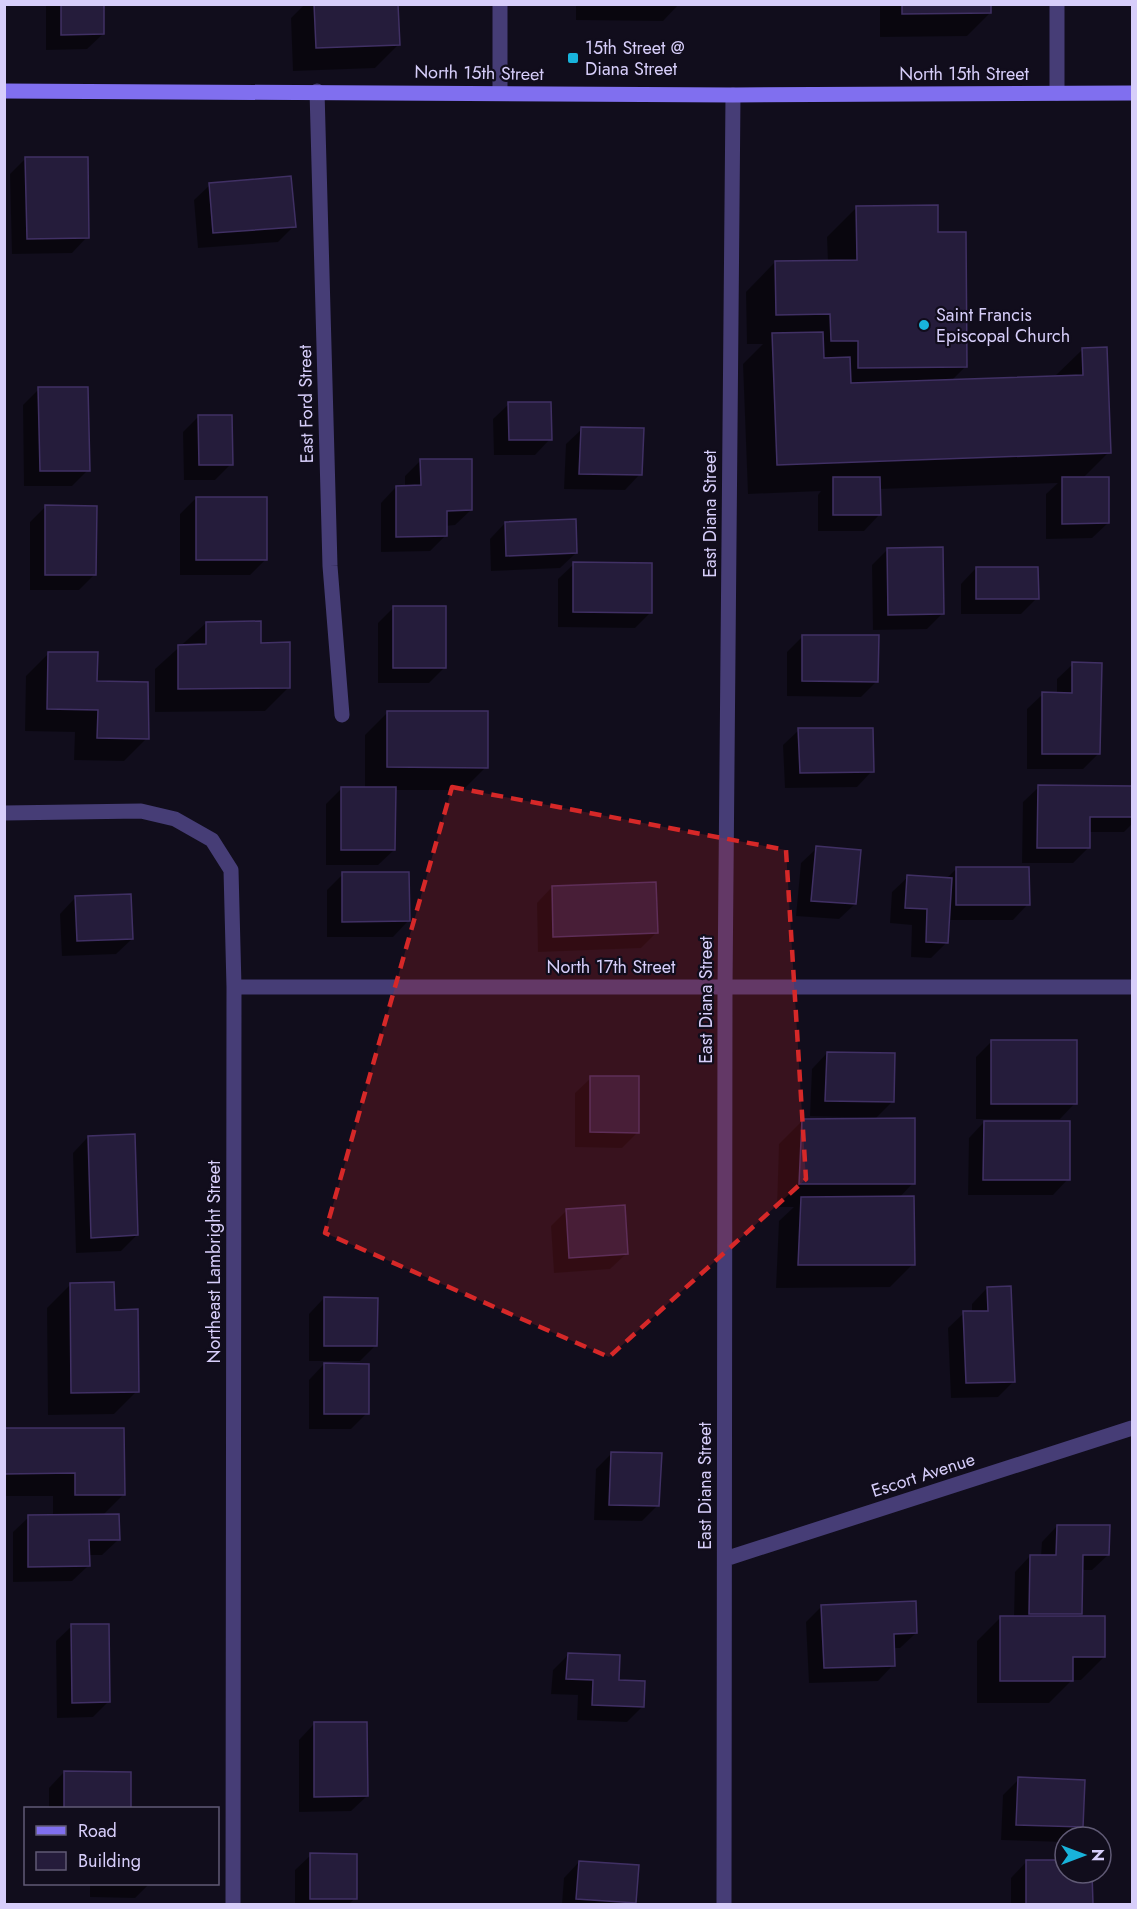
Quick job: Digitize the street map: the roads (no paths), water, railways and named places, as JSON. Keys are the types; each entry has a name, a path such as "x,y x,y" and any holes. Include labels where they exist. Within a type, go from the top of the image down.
{"street":[{"path":"500,4 500,93"},
{"path":"1057,4 1057,93"},
{"name":"North 15th Street","path":"4,91 733,95 1132,93"},
{"name":"East Ford Street","path":"317,91 330,566 342,715"},
{"name":"East Diana Street","path":"724,1905 725,987 733,95"},
{"name":"Northeast Lambright Street","path":"4,813 141,811 175,819 212,840 231,870 234,987 233,1905"},
{"name":"North 17th Street","path":"234,987 1132,987"},
{"name":"Escort Avenue","path":"725,1559 1132,1428"}],"place":[{"name":"15th Street @ Diana Street","path":"573,58"},
{"name":"Saint Francis Episcopal Church","path":"924,325"}]}
